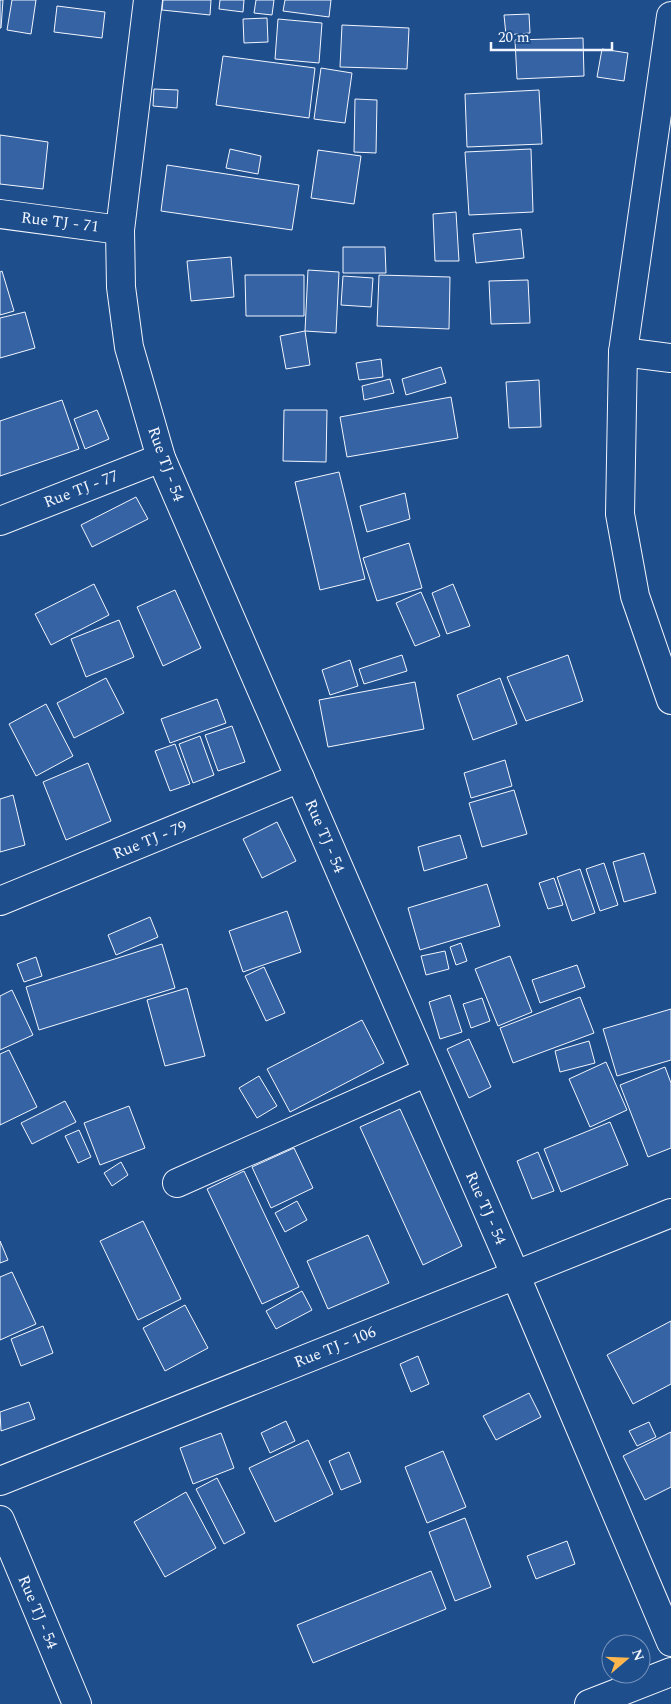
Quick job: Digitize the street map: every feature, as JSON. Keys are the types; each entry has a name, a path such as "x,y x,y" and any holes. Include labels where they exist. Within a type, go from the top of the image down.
{"street":[{"name":"Rue TJ - 54","path":"148,0 120,230 121,287 129,347 161,458 515,1274 671,1642"},
{"path":"671,16 623,352 620,514 635,596 671,700"},
{"name":"Rue TJ - 71","path":"0,214 120,230"},
{"path":"623,352 671,358"},
{"name":"Rue TJ - 77","path":"0,521 161,458"},
{"name":"Rue TJ - 79","path":"0,901 300,778"},
{"path":"177,1183 427,1072"},
{"name":"Rue TJ - 106","path":"0,1481 671,1213"},
{"name":"Rue TJ - 54","path":"0,1520 77,1704"},
{"path":"589,1704 671,1672"}],"building":[{"path":"0,0 3,0 1,28 0,28"},
{"path":"12,0 36,0 31,34 7,30"},
{"path":"163,0 211,0 210,15 162,10"},
{"path":"220,0 244,0 243,12 219,9"},
{"path":"256,0 274,0 272,15 254,13"},
{"path":"285,0 331,0 329,17 283,11"},
{"path":"57,6 105,12 102,38 54,32"},
{"path":"529,14 530,33 506,35 504,15"},
{"path":"267,18 268,42 244,43 243,19"},
{"path":"278,19 322,23 319,63 275,59"},
{"path":"342,25 409,28 407,69 340,67"},
{"path":"583,38 584,76 517,79 515,40"},
{"path":"602,49 628,53 624,81 597,77"},
{"path":"223,56 315,68 309,118 216,105"},
{"path":"321,68 352,73 345,123 314,119"},
{"path":"154,89 178,90 177,108 153,106"},
{"path":"539,90 542,144 467,147 465,94"},
{"path":"355,99 377,100 376,153 354,152"},
{"path":"0,135 48,142 43,189 0,184"},
{"path":"230,149 261,156 258,174 226,168"},
{"path":"531,149 533,212 469,215 465,152"},
{"path":"318,150 361,156 354,204 311,198"},
{"path":"167,165 299,185 292,230 161,211"},
{"path":"456,212 459,261 435,261 433,214"},
{"path":"521,229 524,258 476,263 473,234"},
{"path":"343,247 385,247 386,273 343,273"},
{"path":"231,257 234,297 191,301 187,261"},
{"path":"308,270 339,272 336,333 305,331"},
{"path":"2,271 14,311 0,315 0,272"},
{"path":"245,275 304,275 304,316 246,316"},
{"path":"379,275 450,277 449,329 377,326"},
{"path":"343,276 373,278 371,307 341,305"},
{"path":"528,280 530,323 491,324 489,281"},
{"path":"25,312 35,348 0,358 0,318"},
{"path":"305,331 310,365 286,369 280,336"},
{"path":"381,359 383,377 359,380 356,363"},
{"path":"441,367 446,383 406,395 402,379"},
{"path":"390,379 394,393 364,400 362,386"},
{"path":"539,380 541,427 509,428 506,382"},
{"path":"451,397 458,438 347,457 340,417"},
{"path":"62,400 79,449 0,476 0,421"},
{"path":"97,410 109,439 85,449 74,419"},
{"path":"284,410 327,410 326,462 283,461"},
{"path":"339,472 365,579 320,590 295,482"},
{"path":"405,493 410,519 367,532 360,506"},
{"path":"136,497 148,519 92,547 81,525"},
{"path":"409,543 422,588 377,601 363,558"},
{"path":"94,584 109,615 51,645 35,614"},
{"path":"453,584 470,626 447,634 432,593"},
{"path":"175,590 201,648 163,666 137,607"},
{"path":"421,592 440,636 415,646 396,603"},
{"path":"119,620 134,657 86,677 71,639"},
{"path":"402,655 407,671 364,684 359,669"},
{"path":"568,655 583,701 526,721 507,677"},
{"path":"350,660 358,686 330,695 322,670"},
{"path":"106,678 124,713 74,738 57,703"},
{"path":"500,678 517,724 473,740 457,695"},
{"path":"415,682 424,729 328,747 319,700"},
{"path":"217,699 226,723 170,743 161,719"},
{"path":"46,704 73,756 36,776 9,724"},
{"path":"232,726 245,762 218,771 205,735"},
{"path":"200,736 214,775 193,783 179,744"},
{"path":"175,744 190,784 170,791 155,751"},
{"path":"505,760 512,786 471,798 464,773"},
{"path":"88,763 111,821 66,840 43,782"},
{"path":"514,790 527,834 482,847 469,803"},
{"path":"13,795 25,845 0,852 0,799"},
{"path":"277,822 296,861 262,878 243,839"},
{"path":"460,835 467,858 424,871 418,847"},
{"path":"644,853 656,893 624,902 613,862"},
{"path":"604,863 618,905 600,911 586,869"},
{"path":"580,869 595,913 572,921 557,877"},
{"path":"554,878 563,905 548,909 539,883"},
{"path":"487,884 500,926 420,950 408,908"},
{"path":"287,911 301,952 243,972 229,931"},
{"path":"150,917 158,937 116,955 108,935"},
{"path":"461,943 467,961 456,965 450,947"},
{"path":"162,944 175,988 39,1030 26,987"},
{"path":"445,951 449,969 426,975 421,956"},
{"path":"510,956 532,1012 498,1026 475,969"},
{"path":"36,957 42,976 24,982 17,964"},
{"path":"577,965 585,987 540,1003 532,980"},
{"path":"264,967 285,1013 266,1021 245,976"},
{"path":"187,988 205,1056 165,1066 147,1000"},
{"path":"12,990 33,1035 0,1050 0,996"},
{"path":"450,995 462,1032 440,1039 429,1002"},
{"path":"580,997 594,1033 513,1063 500,1028"},
{"path":"482,998 490,1021 471,1028 463,1004"},
{"path":"671,1009 671,1060 617,1076 603,1029"},
{"path":"362,1020 384,1063 290,1112 267,1069"},
{"path":"469,1039 491,1087 469,1098 447,1049"},
{"path":"589,1041 595,1063 560,1072 555,1051"},
{"path":"9,1050 37,1107 0,1125 0,1054"},
{"path":"606,1062 627,1110 590,1127 569,1079"},
{"path":"665,1067 671,1083 671,1148 648,1157 620,1085"},
{"path":"259,1076 277,1106 257,1118 239,1088"},
{"path":"65,1101 76,1122 32,1144 21,1123"},
{"path":"129,1106 145,1148 100,1165 84,1123"},
{"path":"400,1109 462,1246 423,1265 360,1127"},
{"path":"610,1122 628,1165 561,1192 544,1149"},
{"path":"79,1130 91,1157 78,1163 65,1136"},
{"path":"294,1148 313,1188 271,1208 252,1167"},
{"path":"538,1152 554,1191 532,1199 517,1161"},
{"path":"121,1162 128,1175 112,1186 104,1173"},
{"path":"244,1171 299,1287 262,1304 207,1189"},
{"path":"297,1201 307,1220 285,1232 275,1213"},
{"path":"143,1221 181,1299 138,1320 100,1241"},
{"path":"368,1235 389,1283 328,1309 307,1261"},
{"path":"0,1241 8,1260 0,1263"},
{"path":"12,1272 36,1324 0,1340 0,1277"},
{"path":"302,1291 312,1310 276,1329 266,1311"},
{"path":"185,1305 208,1348 165,1371 143,1328"},
{"path":"671,1321 671,1384 633,1404 607,1355"},
{"path":"43,1326 53,1353 21,1366 11,1339"},
{"path":"418,1356 429,1384 411,1392 400,1364"},
{"path":"529,1393 541,1417 496,1440 483,1416"},
{"path":"29,1402 35,1419 1,1431 0,1412"},
{"path":"286,1421 295,1441 270,1453 261,1433"},
{"path":"649,1422 656,1437 637,1446 629,1431"},
{"path":"671,1432 671,1487 645,1500 623,1456"},
{"path":"221,1433 234,1468 193,1484 180,1448"},
{"path":"308,1440 333,1494 275,1522 249,1468"},
{"path":"443,1451 466,1507 427,1523 405,1467"},
{"path":"349,1452 361,1482 341,1490 329,1461"},
{"path":"217,1478 245,1533 224,1544 196,1489"},
{"path":"186,1492 216,1548 165,1577 134,1522"},
{"path":"465,1518 491,1587 455,1601 429,1532"},
{"path":"567,1541 575,1564 536,1579 527,1556"},
{"path":"431,1571 446,1609 313,1663 297,1625"}]}
